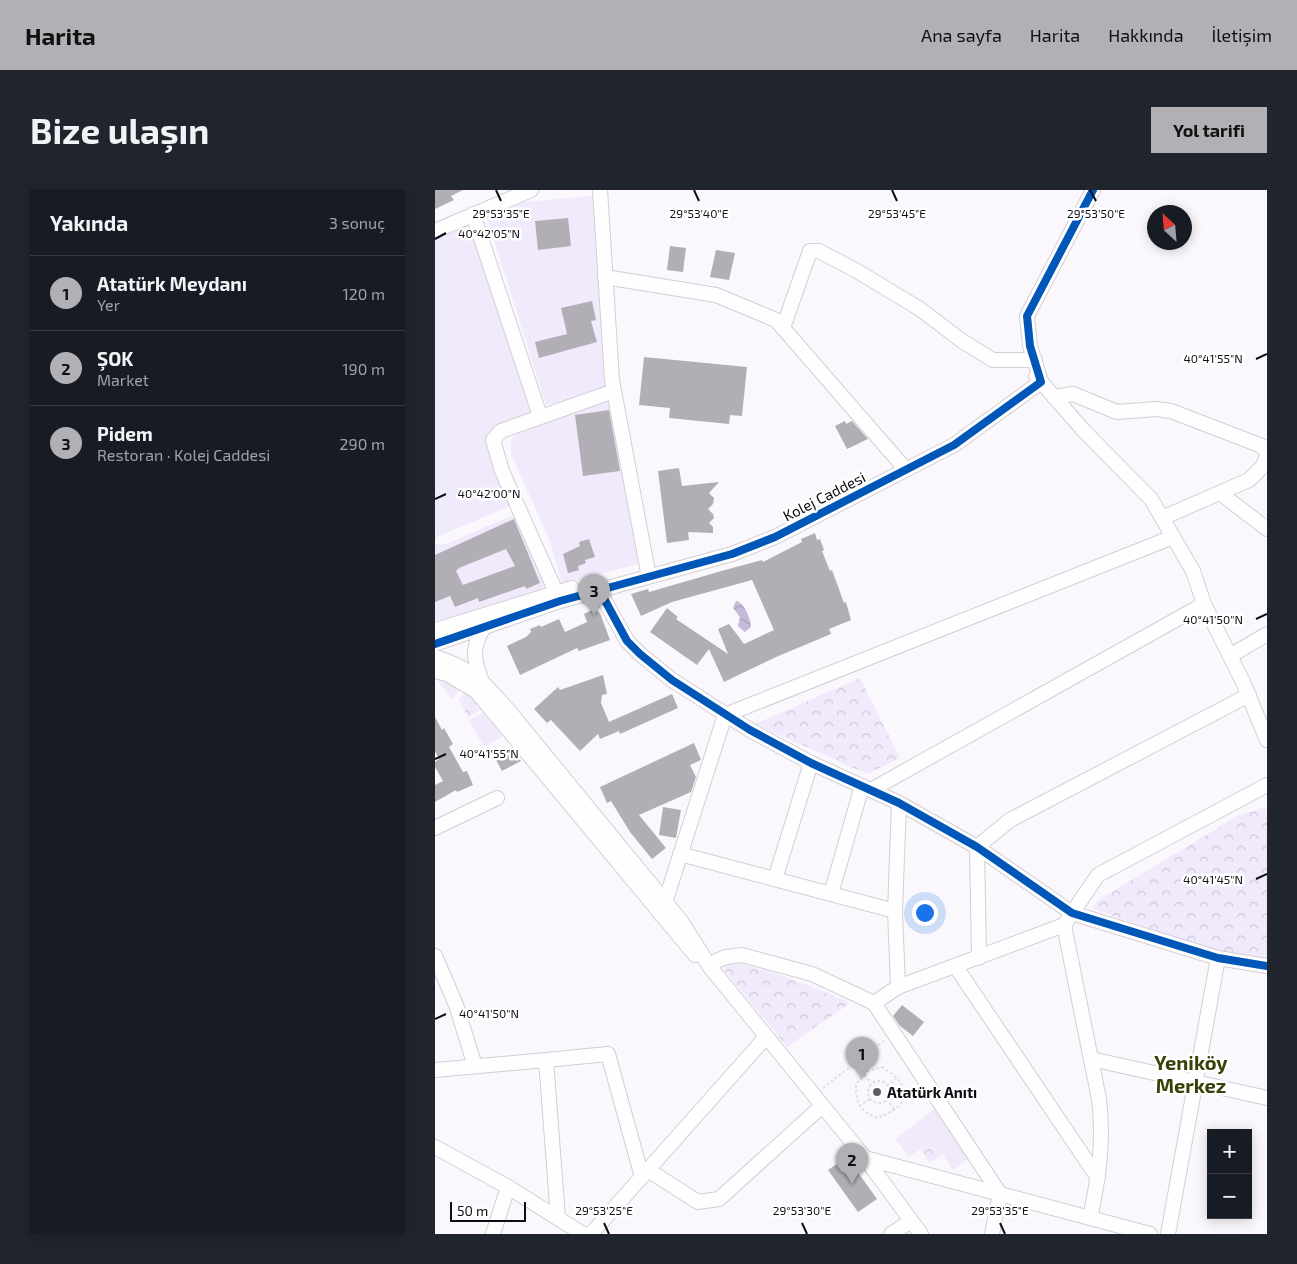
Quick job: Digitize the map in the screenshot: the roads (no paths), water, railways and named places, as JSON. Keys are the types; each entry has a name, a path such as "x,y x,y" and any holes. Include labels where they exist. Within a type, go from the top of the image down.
{"street":[{"path":"435,231 531,190"},
{"path":"600,190 614,391 649,572"},
{"path":"1087,190 1035,288 1020,321 1023,349 1031,360 1039,380 1084,432 1151,500 1193,571 1204,604 1249,695 1267,740"},
{"path":"1031,360 1027,316 1093,190"},
{"path":"473,214 540,416"},
{"path":"783,328 810,251 819,251 857,271 920,309 961,341 993,360 1031,360"},
{"path":"605,278 716,295 776,320 901,464"},
{"name":"Kolej Caddesi","path":"597,586 732,550 773,532 947,440 1039,380"},
{"name":"Kolej Caddesi","path":"597,586 732,554 775,537 954,444 1039,380"},
{"path":"556,592 502,471 493,440 501,431 614,391"},
{"path":"1054,397 1073,394 1117,412 1156,409 1171,411 1262,446 1267,452"},
{"path":"1162,518 1249,480 1263,466 1267,456"},
{"path":"1220,493 1267,529"},
{"path":"725,714 1173,537"},
{"path":"435,630 556,592 597,586"},
{"path":"435,644 597,586"},
{"path":"597,586 627,641 672,680 725,714 811,763 899,803 977,847 1072,913 1218,958 1267,966"},
{"path":"831,894 867,788 1204,604"},
{"path":"481,679 475,660 475,650 476,641 484,627"},
{"path":"1229,656 1267,634"},
{"path":"435,658 456,664 481,679 681,921 709,967 865,1158 921,1234"},
{"path":"435,671 447,674 476,691 690,950 709,967"},
{"path":"977,847 1010,820 1249,695"},
{"path":"661,915 725,714"},
{"path":"775,879 811,763"},
{"path":"874,1003 898,987 956,967 1064,925 1098,875 1267,785"},
{"path":"435,828 497,798"},
{"path":"898,987 895,911 899,803"},
{"path":"977,847 979,958"},
{"path":"680,854 895,911"},
{"path":"1064,925 1102,1125 1102,1147 1090,1218"},
{"path":"709,967 716,961 726,957 743,955 812,974 874,1003 1000,1194 992,1234"},
{"path":"435,956 457,1005 475,1066"},
{"path":"1168,1234 1194,1082 1218,958"},
{"path":"956,967 1098,1178"},
{"path":"591,1234 766,1037"},
{"path":"435,1070 608,1054 645,1173 698,1202 719,1199 818,1101"},
{"path":"546,1060 558,1218"},
{"path":"1091,1060 1267,1098"},
{"path":"435,1147 508,1187 583,1234"},
{"path":"865,1158 1150,1234"},
{"path":"493,1234 508,1187"},
{"path":"891,1234 911,1221"}],"water":[{"path":"736,601 742,604 750,620 751,627 745,632 738,626 740,617 733,608"}],"place":[{"name":"Pidem","path":"594,615"},
{"name":"Atatürk Meydanı","path":"862,1078"},
{"name":"Atatürk Anıtı","path":"877,1092"},
{"name":"ŞOK","path":"852,1184"}],"district":[{"name":"Yeniköy Merkez","path":"1191,1074"}]}
